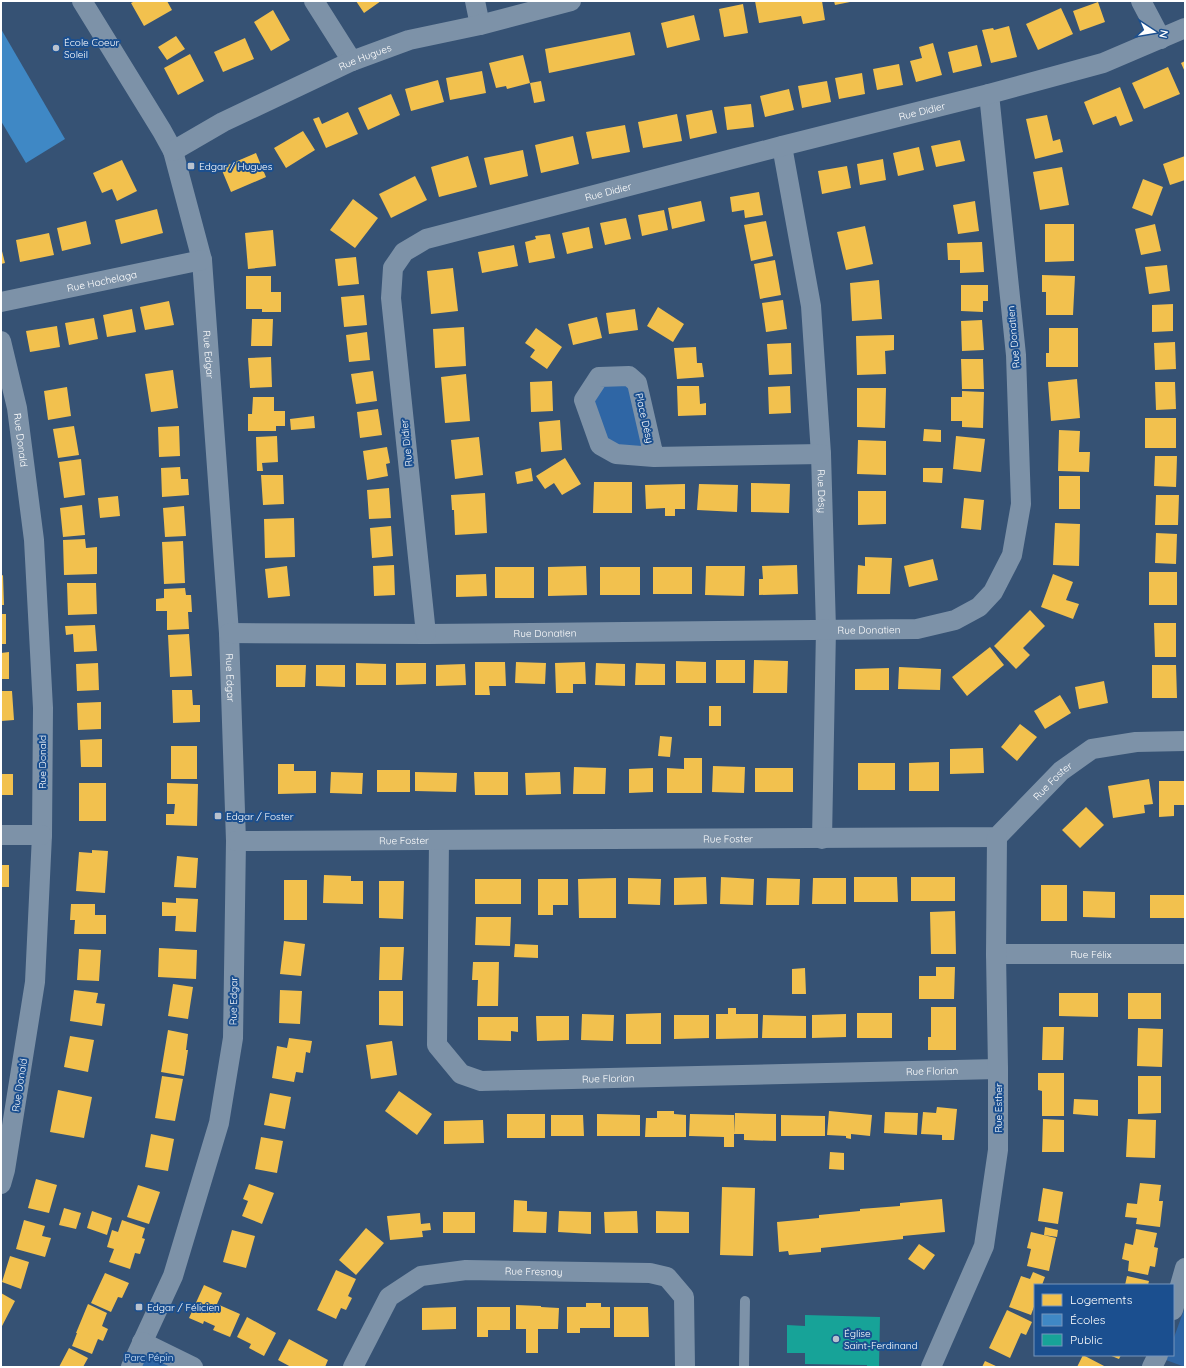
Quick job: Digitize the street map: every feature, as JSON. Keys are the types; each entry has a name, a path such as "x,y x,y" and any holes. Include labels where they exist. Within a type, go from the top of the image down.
{"street":[{"name":"Rue Edgar","path":"82,1 174,151 202,260 229,633 236,841 233,1038 219,1123 173,1276 131,1367"},
{"path":"314,1 352,60"},
{"path":"475,1 480,24"},
{"name":"Rue Hugues","path":"174,151 223,122 352,60 409,40 571,1"},
{"path":"1141,1 1160,39"},
{"name":"Rue Didier","path":"426,634 391,298 393,268 404,252 426,239 782,146 989,94 1103,63 1185,28"},
{"name":"Rue Donatien","path":"229,633 426,634 917,629 955,620 979,607 993,592 1012,554 1021,504 1016,355 989,94"},
{"name":"Rue Désy","path":"782,146 811,306 822,454 826,629 822,839"},
{"name":"Rue Hochelaga","path":"1,302 202,260"},
{"name":"Rue Donald","path":"1,341 17,408 34,540 43,708 42,835 35,982 5,1170 1,1184"},
{"name":"Place Désy","path":"654,457 822,454"},
{"name":"Rue Foster","path":"236,841 997,837 1061,771 1092,749 1136,742 1185,741"},
{"path":"1,835 42,835"},
{"name":"Rue Esther","path":"931,1367 984,1246 998,1150 996,954 997,837"},
{"name":"Rue Florian","path":"439,840 437,1045 461,1074 481,1081 998,1069"},
{"name":"Rue Félix","path":"996,954 1185,954"},
{"path":"1174,1306 1185,1268"},
{"name":"Rue Fresnay","path":"353,1367 390,1297 421,1276 466,1270 650,1273 668,1277 684,1297 685,1367"},
{"path":"142,1342 193,1367"},
{"path":"1152,1367 1158,1356"}],"lane":[{"path":"744,1367 745,1301"}],"green space":[{"path":"629,376 654,457 616,454 584,400 599,377"},
{"path":"1185,1307 1185,1367 1166,1360 1168,1356 1174,1356 1174,1337"},
{"name":"Parc Pépin","path":"142,1342 193,1367 131,1367"}],"building: Logements":[{"path":"135,1 167,1 172,10 144,26 131,3"},
{"path":"356,1 381,1 364,13"},
{"path":"755,1 822,1 825,20 803,24 801,16 759,23"},
{"path":"834,1 850,1 850,2 835,5"},
{"path":"1098,2 1105,22 1080,31 1073,11"},
{"path":"743,4 748,33 724,37 719,9"},
{"path":"1061,8 1073,34 1038,50 1026,24"},
{"path":"273,10 290,40 271,51 254,22"},
{"path":"694,15 700,40 667,48 661,23"},
{"path":"1009,26 1017,57 991,63 982,30 993,28 994,30"},
{"path":"630,32 635,55 549,73 545,49"},
{"path":"176,36 185,49 167,60 158,47"},
{"path":"245,38 254,59 223,72 214,52"},
{"path":"933,43 942,75 916,82 910,61 922,58 919,47"},
{"path":"977,45 982,66 953,73 948,52"},
{"path":"190,54 204,81 178,95 164,68"},
{"path":"523,55 530,83 507,89 506,86 496,88 489,63"},
{"path":"1185,61 1185,72 1181,63"},
{"path":"899,64 903,85 877,90 873,69"},
{"path":"1168,67 1180,94 1144,109 1132,83"},
{"path":"482,71 486,93 450,100 446,78"},
{"path":"862,73 865,94 839,99 835,78"},
{"path":"438,80 444,102 411,111 405,89"},
{"path":"541,81 545,101 534,103 530,83"},
{"path":"827,81 831,102 802,108 798,86"},
{"path":"1120,87 1133,121 1120,126 1116,116 1093,125 1084,102"},
{"path":"789,89 794,110 765,117 760,96"},
{"path":"391,94 400,115 368,130 358,108"},
{"path":"751,104 754,127 727,130 724,107"},
{"path":"712,110 717,133 690,139 686,115"},
{"path":"348,112 358,134 326,148 313,119 319,117 322,124"},
{"path":"677,114 682,141 643,148 638,122"},
{"path":"1047,115 1053,141 1060,139 1063,152 1035,159 1026,119"},
{"path":"625,125 630,152 592,159 586,132"},
{"path":"303,131 315,150 286,168 274,148"},
{"path":"573,136 579,164 541,173 535,145"},
{"path":"960,140 965,161 936,167 931,146"},
{"path":"919,147 924,170 898,176 893,153"},
{"path":"523,150 528,176 490,185 484,158"},
{"path":"256,153 266,177 231,192 221,168"},
{"path":"468,156 477,187 439,197 431,167"},
{"path":"1185,156 1185,180 1170,185 1163,164"},
{"path":"883,159 886,180 860,185 857,164"},
{"path":"122,160 137,191 117,201 112,189 102,193 93,173"},
{"path":"847,166 851,188 822,194 818,171"},
{"path":"1062,167 1069,205 1040,210 1033,172"},
{"path":"415,176 427,200 391,218 379,194"},
{"path":"1143,179 1163,187 1152,216 1132,208"},
{"path":"759,192 763,215 745,218 744,210 732,212 730,197"},
{"path":"353,199 378,218 355,248 330,230"},
{"path":"701,201 705,221 672,229 668,208"},
{"path":"975,201 979,231 958,234 953,205"},
{"path":"157,209 163,233 121,244 115,220"},
{"path":"664,210 668,230 642,236 638,215"},
{"path":"626,218 631,239 605,245 600,223"},
{"path":"86,221 91,244 62,251 57,228"},
{"path":"766,221 773,256 751,261 744,225"},
{"path":"1045,224 1074,224 1074,261 1045,262"},
{"path":"1155,224 1161,251 1141,255 1135,229"},
{"path":"865,226 873,264 846,270 837,232"},
{"path":"589,227 593,248 567,254 562,233"},
{"path":"273,230 276,266 248,269 245,233"},
{"path":"49,233 54,255 20,262 16,240"},
{"path":"550,234 555,258 529,263 525,242 536,239 535,236"},
{"path":"982,242 984,272 960,273 960,260 948,260 947,243"},
{"path":"514,245 518,266 482,273 478,252"},
{"path":"1,247 5,263 1,264"},
{"path":"356,257 359,284 338,286 335,259"},
{"path":"775,260 781,295 760,299 754,264"},
{"path":"1167,265 1170,291 1149,294 1145,267"},
{"path":"453,268 458,311 431,314 427,271"},
{"path":"1042,275 1075,276 1073,315 1046,315 1046,292 1042,292"},
{"path":"246,276 271,276 271,292 281,292 281,312 262,312 262,309 246,309"},
{"path":"879,280 882,319 852,321 850,283"},
{"path":"961,285 988,285 988,301 983,301 983,312 961,311"},
{"path":"364,295 367,325 344,327 341,297"},
{"path":"783,300 787,329 766,332 762,303"},
{"path":"169,301 174,325 145,330 140,307"},
{"path":"1173,304 1173,331 1152,332 1152,305"},
{"path":"658,307 684,324 673,342 647,326"},
{"path":"132,309 136,332 107,337 103,315"},
{"path":"635,309 638,330 609,334 606,313"},
{"path":"597,317 602,338 573,345 568,324"},
{"path":"94,318 98,339 69,345 65,323"},
{"path":"252,319 273,319 272,346 251,346"},
{"path":"982,320 984,350 962,351 961,321"},
{"path":"57,326 60,347 30,352 26,331"},
{"path":"464,327 466,366 435,368 433,329"},
{"path":"536,328 562,347 547,369 530,357 535,350 525,343"},
{"path":"1049,328 1078,328 1078,367 1046,367 1046,353 1049,353"},
{"path":"367,332 370,360 349,362 346,335"},
{"path":"894,335 894,350 885,351 886,374 857,375 856,336"},
{"path":"1175,342 1176,369 1155,370 1154,343"},
{"path":"791,343 792,374 769,375 767,344"},
{"path":"696,347 697,363 702,363 704,377 677,379 674,348"},
{"path":"271,357 272,387 250,388 248,358"},
{"path":"961,359 983,359 984,389 962,389"},
{"path":"173,370 178,408 151,412 145,374"},
{"path":"373,371 377,401 356,404 351,374"},
{"path":"466,374 470,421 445,423 441,377"},
{"path":"1077,379 1080,418 1051,421 1048,382"},
{"path":"552,381 553,411 531,412 530,382"},
{"path":"1155,382 1175,382 1176,409 1156,410"},
{"path":"677,386 699,386 700,404 706,403 706,415 678,416"},
{"path":"790,386 791,413 769,414 768,387"},
{"path":"67,387 71,416 48,420 44,391"},
{"path":"857,388 886,388 885,428 857,427"},
{"path":"962,391 984,392 983,428 962,427 962,421 951,421 951,397 962,397"},
{"path":"253,397 274,397 274,411 285,411 285,426 276,426 276,431 248,431 248,414 252,414"},
{"path":"378,409 382,435 360,438 357,412"},
{"path":"314,416 315,428 291,430 290,419"},
{"path":"1145,418 1176,418 1176,448 1145,448"},
{"path":"560,420 562,450 541,452 539,422"},
{"path":"74,426 79,455 58,458 53,429"},
{"path":"179,426 180,456 159,457 158,427"},
{"path":"924,429 941,430 941,442 923,441"},
{"path":"1059,430 1080,431 1079,452 1090,452 1089,472 1058,471"},
{"path":"277,436 278,462 262,463 263,471 257,471 256,437"},
{"path":"956,436 985,439 981,472 953,469"},
{"path":"479,437 483,475 455,479 451,440"},
{"path":"858,440 886,441 886,475 857,474"},
{"path":"387,447 390,463 386,464 388,476 367,480 363,451"},
{"path":"1155,456 1177,456 1176,487 1154,486"},
{"path":"565,458 581,484 562,495 554,483 545,489 536,476"},
{"path":"81,459 85,495 64,498 59,462"},
{"path":"180,467 181,479 188,479 189,495 162,497 161,468"},
{"path":"531,468 533,481 517,484 515,472"},
{"path":"923,468 943,468 942,483 923,482"},
{"path":"261,475 283,475 284,504 263,505"},
{"path":"1059,476 1080,476 1080,509 1059,509"},
{"path":"594,482 632,482 632,513 593,513"},
{"path":"751,483 790,484 789,513 751,512"},
{"path":"685,484 685,509 675,509 675,516 665,516 665,508 646,509 645,485"},
{"path":"699,484 738,485 737,512 697,510"},
{"path":"389,488 391,518 369,519 367,490"},
{"path":"858,491 886,491 886,524 858,525"},
{"path":"485,493 487,533 455,535 454,510 452,510 451,495"},
{"path":"1156,495 1179,495 1178,525 1155,525"},
{"path":"118,496 120,516 100,518 98,498"},
{"path":"964,498 984,500 981,530 961,528"},
{"path":"82,505 85,535 63,537 60,508"},
{"path":"184,506 186,536 165,537 163,508"},
{"path":"294,518 295,557 265,558 264,519"},
{"path":"1055,523 1080,524 1079,566 1053,565"},
{"path":"391,526 393,556 372,558 370,528"},
{"path":"1156,533 1177,534 1176,564 1155,563"},
{"path":"85,539 86,548 97,547 97,574 64,575 63,540"},
{"path":"183,541 185,583 164,584 162,542"},
{"path":"865,557 892,558 890,594 857,594 858,565 865,566"},
{"path":"933,559 938,580 909,587 904,566"},
{"path":"394,565 395,595 374,596 373,566"},
{"path":"797,565 798,594 759,595 759,579 763,579 762,566"},
{"path":"287,566 290,596 268,598 265,569"},
{"path":"586,566 587,595 548,596 548,567"},
{"path":"706,566 745,566 744,596 705,595"},
{"path":"495,567 534,567 534,598 495,598"},
{"path":"600,567 640,567 640,595 600,595"},
{"path":"653,567 692,567 692,594 653,594"},
{"path":"1149,572 1177,572 1177,605 1149,605"},
{"path":"486,574 487,596 456,597 456,575"},
{"path":"1053,574 1073,582 1066,600 1079,604 1073,619 1041,607"},
{"path":"3,575 4,605 1,605 1,576"},
{"path":"67,583 96,583 97,614 68,615"},
{"path":"185,588 186,595 191,595 192,612 188,612 189,629 167,630 167,611 156,611 156,599 164,598 164,589"},
{"path":"1030,610 1045,626 1023,648 1030,655 1016,669 994,646"},
{"path":"1,614 6,614 6,644 1,644"},
{"path":"1154,623 1176,623 1176,657 1155,657"},
{"path":"95,625 97,651 74,652 73,634 66,635 65,626"},
{"path":"189,634 192,676 170,677 168,635"},
{"path":"990,647 1004,665 967,696 952,677"},
{"path":"9,652 9,679 1,679 1,653"},
{"path":"716,660 745,660 745,683 716,683"},
{"path":"754,660 788,661 787,693 753,693"},
{"path":"676,661 706,662 706,683 676,683"},
{"path":"475,662 505,662 506,686 489,686 490,695 475,695"},
{"path":"516,662 546,663 545,684 515,683"},
{"path":"585,662 586,684 573,684 573,693 556,693 555,663"},
{"path":"98,663 99,690 77,691 76,664"},
{"path":"356,663 386,664 386,685 356,685"},
{"path":"396,663 426,663 426,684 396,685"},
{"path":"596,663 625,664 625,686 595,685"},
{"path":"636,663 665,664 665,685 635,685"},
{"path":"465,664 466,685 436,686 436,665"},
{"path":"276,665 306,665 305,687 276,687"},
{"path":"316,665 345,665 345,687 316,686"},
{"path":"1152,665 1176,665 1177,698 1152,698"},
{"path":"899,667 941,669 940,690 898,689"},
{"path":"889,668 889,690 855,690 855,669"},
{"path":"1104,681 1108,703 1079,709 1075,687"},
{"path":"172,690 192,690 193,705 200,705 200,722 173,723"},
{"path":"1,691 12,691 14,720 1,721"},
{"path":"1060,695 1071,713 1045,729 1034,711"},
{"path":"101,702 101,729 78,730 77,703"},
{"path":"709,706 721,706 721,726 709,726"},
{"path":"1020,724 1037,737 1017,761 1001,747"},
{"path":"660,736 672,737 670,757 658,756"},
{"path":"102,739 102,767 81,767 80,740"},
{"path":"171,746 197,746 197,779 171,779"},
{"path":"983,748 984,773 950,774 950,749"},
{"path":"684,758 702,758 702,793 667,793 667,768 684,769"},
{"path":"939,762 939,791 909,791 909,763"},
{"path":"858,763 895,763 895,790 858,790"},
{"path":"278,764 294,764 294,771 316,771 316,793 278,794"},
{"path":"713,766 745,767 744,793 712,792"},
{"path":"574,767 606,768 605,794 573,794"},
{"path":"653,768 653,792 629,793 629,769"},
{"path":"755,768 793,768 793,792 755,792"},
{"path":"377,770 410,770 410,792 377,792"},
{"path":"331,772 363,773 362,794 330,793"},
{"path":"415,772 457,773 456,792 415,791"},
{"path":"474,772 508,772 508,795 475,795"},
{"path":"560,772 561,794 526,795 525,773"},
{"path":"1,774 13,774 13,795 1,795"},
{"path":"1149,779 1153,804 1144,805 1145,813 1113,818 1108,786"},
{"path":"1159,781 1185,781 1185,805 1174,805 1174,816 1159,817"},
{"path":"79,783 106,783 106,821 79,821"},
{"path":"167,783 198,784 197,826 166,825 166,814 174,814 175,804 167,804"},
{"path":"1086,807 1104,825 1080,848 1062,830"},
{"path":"92,850 108,851 105,893 76,891 79,852 92,853"},
{"path":"177,856 198,858 196,888 174,887"},
{"path":"1,865 9,865 9,887 1,887"},
{"path":"324,875 351,876 351,881 363,881 363,904 323,903"},
{"path":"706,877 707,904 674,905 674,878"},
{"path":"721,877 754,879 753,905 720,904"},
{"path":"854,877 897,877 898,902 854,902"},
{"path":"911,877 955,877 955,901 911,901"},
{"path":"616,878 616,918 579,918 578,879"},
{"path":"628,878 661,879 660,905 628,904"},
{"path":"767,878 800,879 799,905 766,905"},
{"path":"813,878 846,878 846,904 812,904"},
{"path":"475,879 521,879 521,904 475,904"},
{"path":"538,879 568,879 568,905 553,905 553,915 538,915"},
{"path":"284,880 307,880 307,920 284,920"},
{"path":"379,881 404,881 403,919 379,918"},
{"path":"1041,885 1067,885 1067,921 1041,921"},
{"path":"1083,891 1115,892 1115,918 1083,917"},
{"path":"1150,895 1185,895 1185,918 1150,918"},
{"path":"176,898 198,899 196,932 175,931 176,916 162,916 162,902 176,903"},
{"path":"71,904 95,904 95,915 106,915 106,934 74,934 75,920 70,920"},
{"path":"955,911 956,954 931,954 930,912"},
{"path":"476,917 511,917 510,946 475,945"},
{"path":"284,941 305,944 301,976 280,974"},
{"path":"515,944 538,945 538,958 514,957"},
{"path":"380,947 404,947 402,980 379,980"},
{"path":"159,948 197,950 196,979 158,977"},
{"path":"79,949 101,950 99,981 77,980"},
{"path":"473,962 499,962 498,1006 477,1006 478,980 472,980"},
{"path":"936,967 955,967 954,999 919,999 919,976 936,976"},
{"path":"805,968 806,994 792,994 792,969"},
{"path":"173,984 193,987 188,1019 168,1016"},
{"path":"74,990 98,993 96,1003 105,1004 102,1026 70,1021"},
{"path":"280,990 302,991 300,1024 279,1023"},
{"path":"379,991 403,991 403,1026 379,1025"},
{"path":"1059,993 1098,993 1098,1017 1059,1016"},
{"path":"1128,993 1161,993 1161,1019 1128,1019"},
{"path":"931,1007 956,1007 956,1050 928,1050 928,1037 931,1037"},
{"path":"728,1008 736,1008 736,1014 758,1014 758,1038 716,1039 716,1014 728,1014"},
{"path":"661,1013 661,1044 626,1044 626,1014"},
{"path":"857,1013 892,1013 892,1038 857,1038"},
{"path":"582,1014 614,1015 613,1041 581,1040"},
{"path":"846,1014 846,1037 812,1038 812,1015"},
{"path":"674,1015 709,1015 709,1038 674,1039"},
{"path":"763,1015 806,1016 806,1038 762,1038"},
{"path":"536,1016 569,1016 569,1040 537,1041"},
{"path":"478,1017 518,1017 518,1032 511,1031 511,1041 478,1040"},
{"path":"1043,1027 1064,1027 1063,1060 1042,1060"},
{"path":"1138,1028 1163,1029 1162,1067 1137,1066"},
{"path":"168,1030 188,1034 186,1050 188,1050 184,1076 161,1072"},
{"path":"70,1036 94,1040 88,1072 64,1067"},
{"path":"289,1038 312,1041 310,1053 306,1052 303,1073 296,1072 294,1082 272,1078 277,1046 287,1048"},
{"path":"392,1041 397,1075 371,1079 366,1045"},
{"path":"1038,1073 1064,1073 1064,1116 1042,1116 1042,1091 1038,1090"},
{"path":"162,1076 183,1079 175,1121 155,1118"},
{"path":"1138,1076 1161,1076 1161,1113 1138,1114"},
{"path":"58,1090 92,1097 84,1138 50,1132"},
{"path":"399,1091 432,1114 417,1135 385,1111"},
{"path":"270,1093 291,1097 285,1129 264,1125"},
{"path":"1074,1099 1098,1100 1098,1116 1073,1114"},
{"path":"937,1107 957,1109 954,1140 942,1140 942,1135 921,1134 923,1112 936,1113"},
{"path":"657,1111 674,1111 674,1114 686,1115 686,1137 645,1137 646,1118 657,1118"},
{"path":"829,1111 872,1115 870,1136 851,1134 851,1139 846,1138 846,1136 827,1135"},
{"path":"885,1112 918,1113 917,1135 884,1133"},
{"path":"735,1113 776,1114 776,1141 744,1140 744,1134 734,1134"},
{"path":"507,1114 545,1114 545,1138 507,1138"},
{"path":"597,1114 640,1115 640,1136 597,1136"},
{"path":"690,1114 734,1115 734,1147 724,1147 724,1137 689,1136"},
{"path":"551,1115 583,1115 584,1136 551,1136"},
{"path":"781,1115 825,1116 825,1136 781,1136"},
{"path":"1043,1119 1064,1120 1064,1152 1042,1152"},
{"path":"1128,1119 1156,1120 1155,1158 1126,1157"},
{"path":"483,1120 484,1143 444,1144 444,1121"},
{"path":"151,1134 174,1139 168,1171 145,1167"},
{"path":"261,1137 283,1141 277,1173 255,1169"},
{"path":"830,1152 844,1153 844,1170 829,1169"},
{"path":"36,1179 57,1185 49,1213 28,1208"},
{"path":"1140,1183 1161,1185 1159,1201 1163,1201 1160,1227 1136,1224 1137,1218 1125,1217 1127,1203 1137,1204"},
{"path":"249,1184 274,1193 262,1224 242,1216 248,1201 243,1199"},
{"path":"138,1185 160,1192 149,1224 127,1217"},
{"path":"722,1187 755,1188 753,1256 720,1255"},
{"path":"1043,1188 1063,1192 1058,1224 1038,1221"},
{"path":"942,1199 945,1232 903,1236 903,1239 821,1248 821,1252 789,1255 788,1251 779,1252 777,1222 819,1218 819,1215 860,1211 860,1209 900,1206 900,1203"},
{"path":"514,1200 527,1201 527,1211 547,1212 546,1233 513,1232"},
{"path":"64,1208 81,1213 76,1229 59,1225"},
{"path":"92,1211 112,1218 107,1235 87,1228"},
{"path":"559,1211 591,1212 591,1234 558,1232"},
{"path":"637,1211 638,1233 605,1233 604,1212"},
{"path":"656,1211 689,1212 689,1233 656,1233"},
{"path":"443,1212 475,1212 475,1233 443,1233"},
{"path":"420,1213 421,1224 430,1223 431,1230 422,1231 423,1237 390,1240 387,1216"},
{"path":"24,1220 45,1226 42,1236 51,1238 45,1257 16,1249"},
{"path":"122,1220 145,1228 142,1238 145,1239 140,1254 135,1253 130,1269 109,1262 114,1249 107,1247 112,1230 118,1232"},
{"path":"1045,1227 1058,1230 1057,1237 1044,1235"},
{"path":"366,1228 384,1243 356,1275 339,1260"},
{"path":"1136,1229 1157,1233 1154,1247 1158,1248 1155,1267 1150,1266 1148,1275 1128,1271 1129,1261 1122,1259 1125,1243 1133,1245"},
{"path":"232,1230 255,1236 246,1268 223,1262"},
{"path":"1031,1232 1056,1238 1049,1271 1027,1266 1031,1249 1027,1248"},
{"path":"919,1244 935,1255 924,1270 908,1259"},
{"path":"10,1256 29,1262 21,1289 2,1282"},
{"path":"336,1270 356,1279 348,1296 352,1298 346,1310 341,1308 336,1319 317,1310"},
{"path":"1033,1272 1045,1277 1042,1284 1034,1284 1034,1307 1031,1315 1009,1307 1021,1276 1030,1279"},
{"path":"105,1273 129,1283 122,1298 118,1297 111,1312 91,1303"},
{"path":"1127,1276 1149,1281 1148,1284 1125,1284"},
{"path":"204,1285 222,1293 217,1304 240,1314 230,1337 213,1330 215,1326 204,1321 203,1324 189,1318"},
{"path":"1,1293 15,1301 1,1328"},
{"path":"586,1303 601,1303 601,1307 610,1307 610,1328 580,1328 580,1333 567,1333 567,1307 586,1307"},
{"path":"88,1304 107,1313 102,1326 108,1329 103,1341 98,1339 92,1354 72,1346"},
{"path":"516,1305 559,1308 558,1329 538,1329 538,1353 526,1353 526,1329 516,1329"},
{"path":"456,1307 456,1329 422,1330 422,1308"},
{"path":"477,1307 510,1307 510,1330 488,1330 488,1337 477,1337"},
{"path":"614,1307 648,1307 649,1337 614,1337"},
{"path":"1007,1310 1032,1322 1026,1335 1021,1333 1010,1358 989,1348"},
{"path":"247,1317 276,1333 264,1356 249,1348 251,1344 237,1337"},
{"path":"289,1339 328,1360 325,1367 291,1367 278,1360"},
{"path":"69,1348 88,1358 83,1367 59,1367"},
{"path":"1082,1356 1085,1356 1106,1367 1077,1367"},
{"path":"1112,1356 1120,1356 1119,1359"},
{"path":"985,1361 998,1367 982,1367"}],"building: Écoles":[{"path":"1,29 65,139 26,163 1,121"}],"building: Public":[{"path":"805,1315 880,1317 879,1367 867,1367 867,1365 805,1364 805,1353 787,1353 787,1325 805,1326"}],"place":[{"name":"École Coeur Soleil","path":"56,48"},
{"name":"Edgar / Hugues","path":"191,166"},
{"name":"Edgar / Foster","path":"218,816"},
{"name":"Edgar / Félicien","path":"139,1307"},
{"name":"Église Saint-Ferdinand","path":"836,1339"}]}
